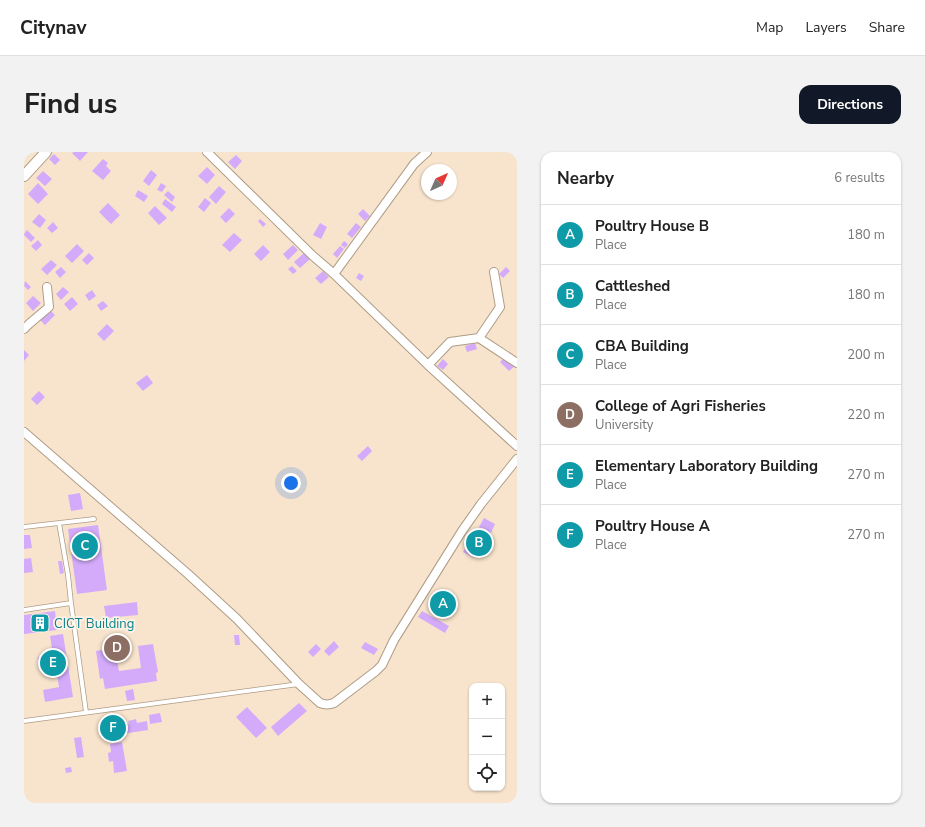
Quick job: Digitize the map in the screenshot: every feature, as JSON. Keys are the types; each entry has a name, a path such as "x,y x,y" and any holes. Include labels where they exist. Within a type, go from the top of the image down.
{"street":[{"path":"24,176 46,152"},
{"path":"207,152 313,256 334,274 428,365 517,446"},
{"path":"334,274 414,164 427,152"},
{"path":"479,338 500,307 494,272"},
{"path":"24,329 48,307 47,287"},
{"path":"428,365 450,342 479,338 517,362"},
{"path":"24,432 237,618 300,684 324,705 330,705 338,701 382,665 394,640 462,531 481,504 517,459"}],"lane":[{"path":"24,527 94,519"},
{"path":"59,523 68,575 86,712"},
{"path":"24,610 71,603"},
{"path":"24,720 300,684"}],"building":[{"path":"88,152 80,161 72,153"},
{"path":"54,154 60,160 55,165 49,159"},
{"path":"236,155 242,161 235,169 228,162"},
{"path":"103,159 108,163 106,166 111,171 103,180 92,171"},
{"path":"207,167 215,175 207,184 198,176"},
{"path":"151,170 157,175 149,186 143,181"},
{"path":"43,171 52,179 45,186 36,178"},
{"path":"38,183 48,194 38,204 28,194"},
{"path":"161,183 166,186 162,192 157,190"},
{"path":"219,186 226,192 216,204 209,197"},
{"path":"138,190 148,196 144,202 135,196"},
{"path":"168,191 175,197 172,202 164,195"},
{"path":"205,198 211,203 204,212 198,207"},
{"path":"165,199 176,207 172,212 162,204"},
{"path":"108,203 120,215 111,224 99,212"},
{"path":"155,206 167,218 159,225 148,213"},
{"path":"229,208 235,214 226,223 220,217"},
{"path":"363,209 370,216 365,221 358,214"},
{"path":"39,214 46,220 40,228 32,222"},
{"path":"260,219 266,224 263,227 258,221"},
{"path":"53,222 58,228 52,233 47,228"},
{"path":"320,223 327,227 321,239 313,235"},
{"path":"356,223 361,227 352,238 347,234"},
{"path":"27,230 35,238 31,242 24,235"},
{"path":"234,233 242,240 230,252 222,245"},
{"path":"38,240 42,245 36,251 31,246"},
{"path":"344,241 348,244 345,248 341,245"},
{"path":"77,244 84,251 72,263 65,256"},
{"path":"263,245 270,252 261,261 254,254"},
{"path":"293,245 298,250 288,260 283,254"},
{"path":"340,246 344,249 337,258 333,254"},
{"path":"89,253 94,258 87,265 82,260"},
{"path":"304,253 310,259 300,268 294,262"},
{"path":"51,260 57,265 47,275 41,269"},
{"path":"292,266 297,271 293,274 288,269"},
{"path":"61,267 66,272 60,278 55,272"},
{"path":"506,267 510,271 503,278 499,274"},
{"path":"323,271 329,277 321,284 315,278"},
{"path":"359,273 364,276 361,281 356,278"},
{"path":"25,281 31,287 28,290 24,286"},
{"path":"63,287 69,292 61,300 56,294"},
{"path":"92,290 96,296 89,301 85,295"},
{"path":"33,296 41,303 33,311 26,303"},
{"path":"72,297 78,304 70,311 64,304"},
{"path":"103,301 108,306 101,311 97,305"},
{"path":"50,310 55,315 45,325 40,320"},
{"path":"107,324 114,331 104,341 97,334"},
{"path":"475,343 477,349 467,352 465,346"},
{"path":"24,350 29,355 24,361"},
{"path":"504,358 514,367 509,371 500,362"},
{"path":"443,359 448,364 443,370 437,366"},
{"path":"147,375 153,383 143,391 136,383"},
{"path":"39,391 45,397 37,405 31,399"},
{"path":"368,446 372,451 362,461 357,456"},
{"path":"80,493 83,509 71,511 68,495"},
{"path":"484,518 495,524 491,533 479,527"},
{"path":"98,525 107,590 77,594 68,529"},
{"path":"475,533 489,542 482,552 469,543"},
{"path":"24,535 30,535 32,548 24,549"},
{"path":"466,547 477,552 474,558 463,552"},
{"path":"31,558 33,572 24,573 24,559"},
{"path":"58,561 62,561 64,573 60,574"},
{"path":"437,593 456,607 450,615 431,601"},
{"path":"137,602 138,615 106,618 104,606"},
{"name":"CICT Building","path":"55,611 57,630 24,634 24,615"},
{"path":"422,611 449,626 445,633 418,617"},
{"path":"63,634 73,697 45,702 43,690 59,687 56,668 40,671 38,657 53,655 50,636"},
{"path":"234,635 239,635 240,645 235,645"},
{"path":"334,641 339,647 329,656 324,651"},
{"path":"365,642 378,649 374,655 361,648"},
{"path":"153,644 158,672 156,673 157,681 105,689 103,678 100,679 96,651 115,648 119,671 141,668 138,646"},
{"path":"316,644 321,649 313,657 308,652"},
{"path":"133,689 135,700 127,701 125,691"},
{"path":"299,703 307,711 278,736 271,727"},
{"path":"247,707 267,728 256,738 236,717"},
{"path":"160,713 162,722 150,724 149,715"},
{"path":"117,714 121,740 110,741 105,716"},
{"path":"136,719 137,723 147,721 148,730 122,734 120,725 129,724 128,721"},
{"path":"81,737 84,757 77,758 74,738"},
{"path":"122,742 127,771 114,773 113,761 109,762 108,753 111,752 110,744"},
{"path":"71,767 72,772 66,773 65,768"}],"place":[{"name":"Cattleshed","path":"479,543"},
{"name":"CBA Building","path":"85,546"},
{"name":"Poultry House B","path":"443,604"},
{"name":"CICT Building","path":"40,623"},
{"name":"College of Agri Fisheries","path":"117,648"},
{"name":"Elementary Laboratory Building","path":"53,663"},
{"name":"Poultry House A","path":"113,728"}]}
